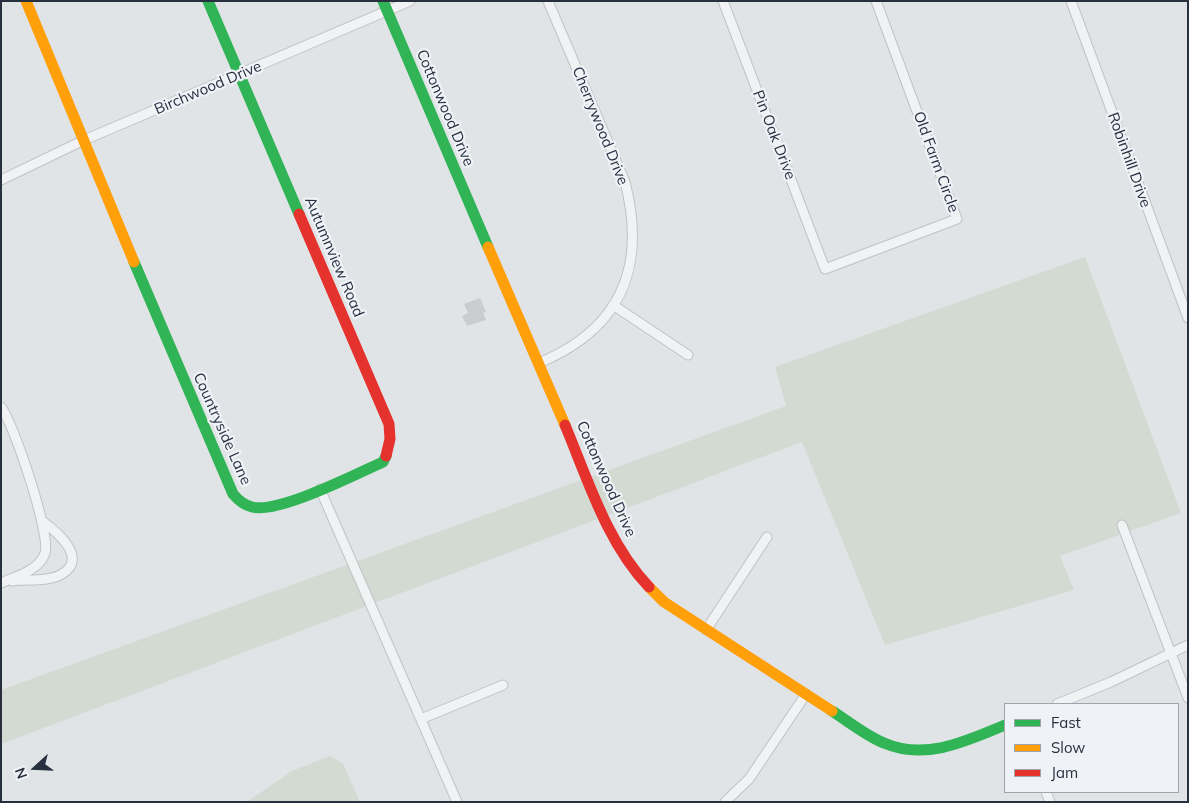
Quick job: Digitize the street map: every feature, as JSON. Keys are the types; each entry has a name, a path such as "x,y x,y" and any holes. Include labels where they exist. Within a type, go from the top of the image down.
{"street":[{"name":"Countryside Lane","path":"26,1 82,141 233,494 246,506 262,508 320,489"},
{"name":"Autumnview Road","path":"208,1 389,424 390,444 383,462 320,489"},
{"name":"Birchwood Drive","path":"3,177 239,74 386,6 410,1"},
{"name":"Cherrywood Drive","path":"539,364 578,344 613,306 625,281 632,255 633,224 630,202 617,162 548,1"},
{"name":"Pin Oak Drive","path":"723,1 824,269"},
{"name":"Old Farm Circle","path":"824,269 958,219 876,1"},
{"name":"Robinhill Drive","path":"1071,1 1188,318"},
{"name":"Cottonwood Drive","path":"386,6 605,520 626,559 645,583 664,602 706,630 871,737 895,748 908,751 948,749 1004,725"},
{"path":"613,306 688,355"},
{"path":"1,407 9,421 42,521 46,545 40,562 33,568 3,582"},
{"path":"320,489 457,802"},
{"path":"3,582 53,577 62,574 69,567 72,553 66,542 42,521"},
{"path":"1122,525 1188,698"},
{"path":"706,630 767,537"},
{"path":"1059,703 1111,682 1188,645"},
{"path":"421,719 503,685"},
{"path":"725,802 749,779 806,694"}],"shaded area":[{"path":"1085,257 1181,513 1060,556 1074,590 885,645 802,442 1,744 1,690 786,406 775,367"},
{"path":"330,756 343,764 360,802 247,802 292,771"}],"building":[{"path":"480,298 486,312 483,313 486,320 467,326 462,316 468,313 464,304"}],"traffic: fast":[{"path":"208,1 299,214"},
{"path":"383,1 488,247"},
{"path":"134,262 233,494 241,502 252,507 264,508 280,505 317,492 383,462 386,456"},
{"path":"832,711 877,740 899,748 915,750 946,747 1004,725"}],"traffic: slow":[{"path":"26,1 134,262"},
{"path":"488,247 565,425"},
{"path":"649,587 664,602 832,711"}],"traffic: jam":[{"path":"299,214 389,424 390,439 386,456"},
{"path":"565,425 610,531 634,570 649,587"}]}
